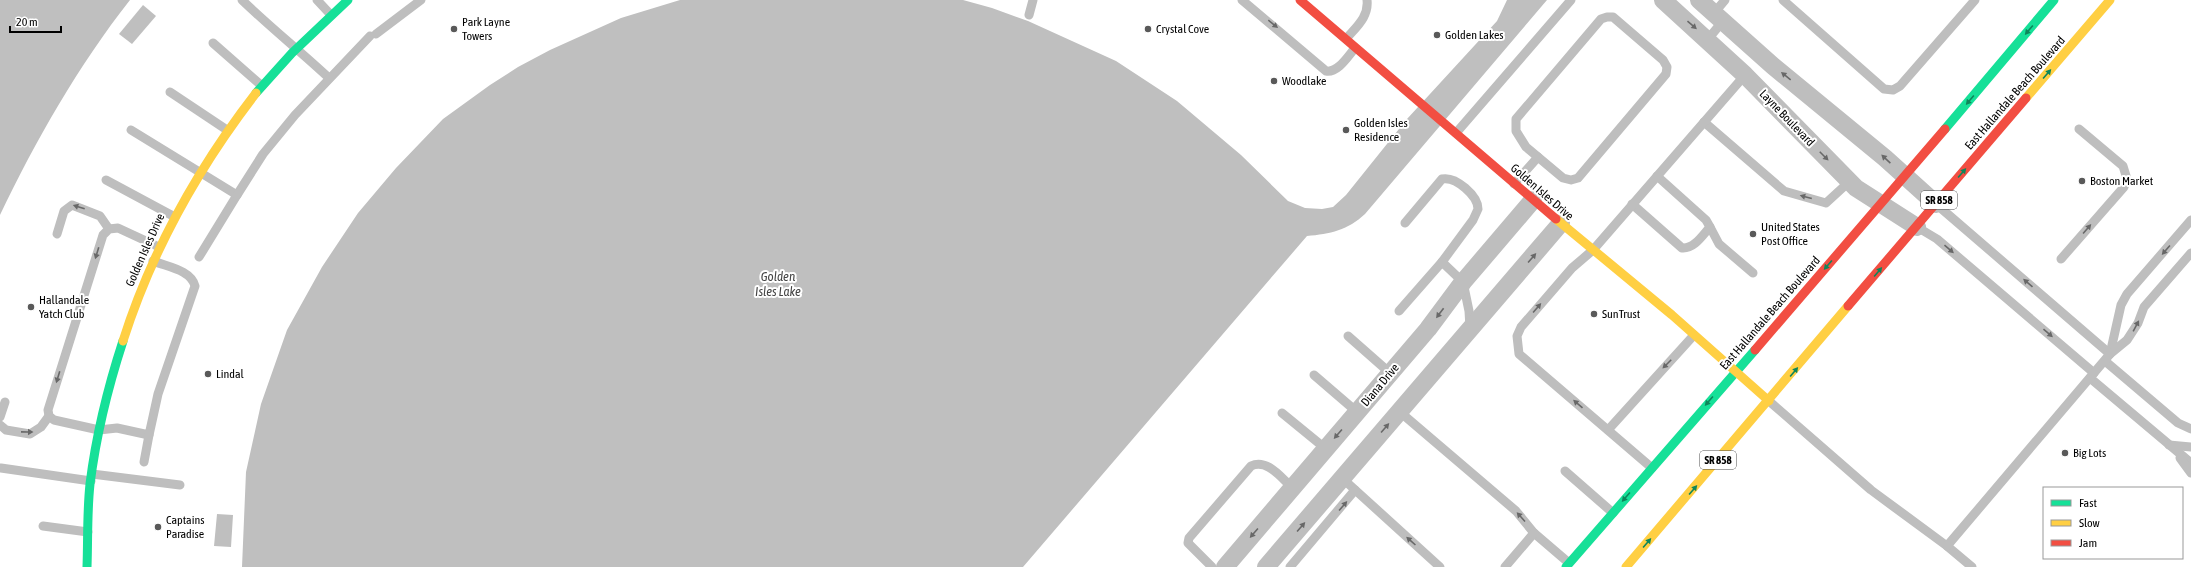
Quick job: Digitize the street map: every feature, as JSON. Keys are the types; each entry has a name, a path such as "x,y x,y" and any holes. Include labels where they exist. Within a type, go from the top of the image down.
{"main road":[{"name":"Golden Isles Drive","path":"87,567 91,478 99,430 118,348 135,301 158,246 173,216 199,172 227,130 262,86 297,48 348,0"},
{"name":"Golden Isles Drive","path":"1300,0 1355,48 1420,101 1514,184 1694,335 1769,401"},
{"name":"East Hallandale Beach Boulevard","path":"1568,565 1881,204 2054,0"},
{"name":"East Hallandale Beach Boulevard","path":"1626,567 2110,0"}],"street":[{"name":"Layne Boulevard","path":"1663,0 1708,39 1850,181 1881,204 1917,227"},
{"path":"1699,0 1721,11 1773,66 1885,158 1904,177 1936,204"},
{"name":"Diana Drive","path":"1225,567 1428,329 1463,282 1533,200"},
{"path":"1266,567 1561,223"}],"lane":[{"path":"242,0 283,39 297,48 329,78"},
{"path":"317,0 331,16"},
{"path":"199,257 263,154 329,78 373,35 421,0"},
{"path":"1029,15 1034,0"},
{"path":"1242,0 1326,71 1335,70 1355,48"},
{"path":"1345,39 1364,18 1368,9 1367,0"},
{"path":"1456,133 1571,0"},
{"path":"1784,0 1884,89 1893,90 1900,86 1976,0"},
{"path":"1708,39 1721,11"},
{"path":"1613,17 1663,60 1667,67 1666,74 1578,178 1571,180 1563,178 1538,157 1526,146 1516,131 1516,119 1601,19 1613,17"},
{"path":"213,43 262,86"},
{"path":"1652,468 1519,354 1517,336 1521,328 1572,268 1593,250 1745,75"},
{"path":"170,92 227,130"},
{"path":"1704,122 1784,191 1826,203 1850,181"},
{"path":"2061,259 2124,187 2127,180 2123,166 2079,129"},
{"path":"131,130 237,195"},
{"path":"1514,184 1538,157"},
{"path":"1657,176 1706,220 1719,244 1754,274"},
{"path":"1399,311 1442,262 1473,220 1478,210 1475,198 1453,180 1447,178 1442,179 1405,223"},
{"path":"106,180 173,216"},
{"path":"1632,204 1682,248 1688,248 1693,245 1710,227"},
{"path":"1936,204 2108,357 2178,423 2191,429"},
{"path":"57,234 64,211 72,205 100,216 109,229"},
{"path":"2108,357 2121,304 2127,294 2191,220"},
{"path":"1917,227 1938,239 2191,462"},
{"path":"149,435 117,428 99,430 54,420 49,416 48,410 102,235 109,229 118,228 158,246"},
{"path":"1947,546 2108,357 2133,332 2144,307 2191,253"},
{"path":"144,462 158,394 195,286 193,279 188,274 152,261"},
{"path":"1442,262 1463,282 1469,311 1470,330"},
{"path":"1608,430 1694,335"},
{"path":"1348,336 1390,373"},
{"path":"1314,376 1357,412"},
{"path":"1769,401 1871,490 1947,546 1972,567"},
{"path":"0,417 5,402"},
{"path":"1400,412 1516,511 1534,533 1568,565"},
{"path":"1282,413 1326,449"},
{"path":"0,425 6,430 30,434 41,427 49,416"},
{"path":"2169,444 2191,447"},
{"path":"2169,444 2191,473"},
{"path":"1212,567 1188,543 1190,538 1251,466 1257,463 1264,464 1293,488"},
{"path":"1,468 91,478 180,485"},
{"path":"1565,471 1613,513"},
{"path":"1342,478 1440,567"},
{"path":"1290,567 1356,490"},
{"path":"43,526 88,532"},
{"path":"1505,567 1534,533"}],"water":[{"path":"0,0 130,0 93,51 59,104 28,159 0,215"},
{"name":"Golden Isles Lake","path":"680,0 963,0 992,8 1028,21 1116,61 1177,101 1241,155 1288,201 1305,208 1322,209 1333,207 1346,195 1407,119 1497,21 1507,0 1547,0 1365,214 1352,224 1338,230 1307,236 1023,567 242,567 246,472 261,404 287,330 322,267 358,213 396,168 443,119 490,85 518,67 550,50 621,18"},
{"path":"143,5 156,16 132,44 119,34"},
{"path":"217,514 233,515 231,547 214,546"}],"traffic: fast":[{"path":"256,93 292,53 348,0"},
{"path":"1945,129 2054,0"},
{"path":"87,567 88,505 90,484 103,412 123,341"},
{"path":"1566,567 1755,350"}],"traffic: slow":[{"path":"2026,98 2110,0"},
{"path":"123,341 148,274 179,211 196,180 235,121 256,93"},
{"path":"1556,219 1672,315 1769,401"},
{"path":"1626,567 1848,306"}],"traffic: jam":[{"path":"1300,0 1556,219"},
{"path":"1848,306 2026,98"},
{"path":"1755,350 1945,129"}],"place":[{"name":"Park Layne Towers","path":"454,29"},
{"name":"Crystal Cove","path":"1148,29"},
{"name":"Golden Lakes","path":"1437,35"},
{"name":"Woodlake","path":"1274,81"},
{"name":"Golden Isles Residence","path":"1346,130"},
{"name":"Boston Market","path":"2082,181"},
{"name":"United States Post Office","path":"1753,234"},
{"name":"Hallandale Yatch Club","path":"31,307"},
{"name":"SunTrust","path":"1594,314"},
{"name":"Lindal","path":"208,374"},
{"name":"Big Lots","path":"2065,453"},
{"name":"Captains Paradise","path":"158,527"}]}
